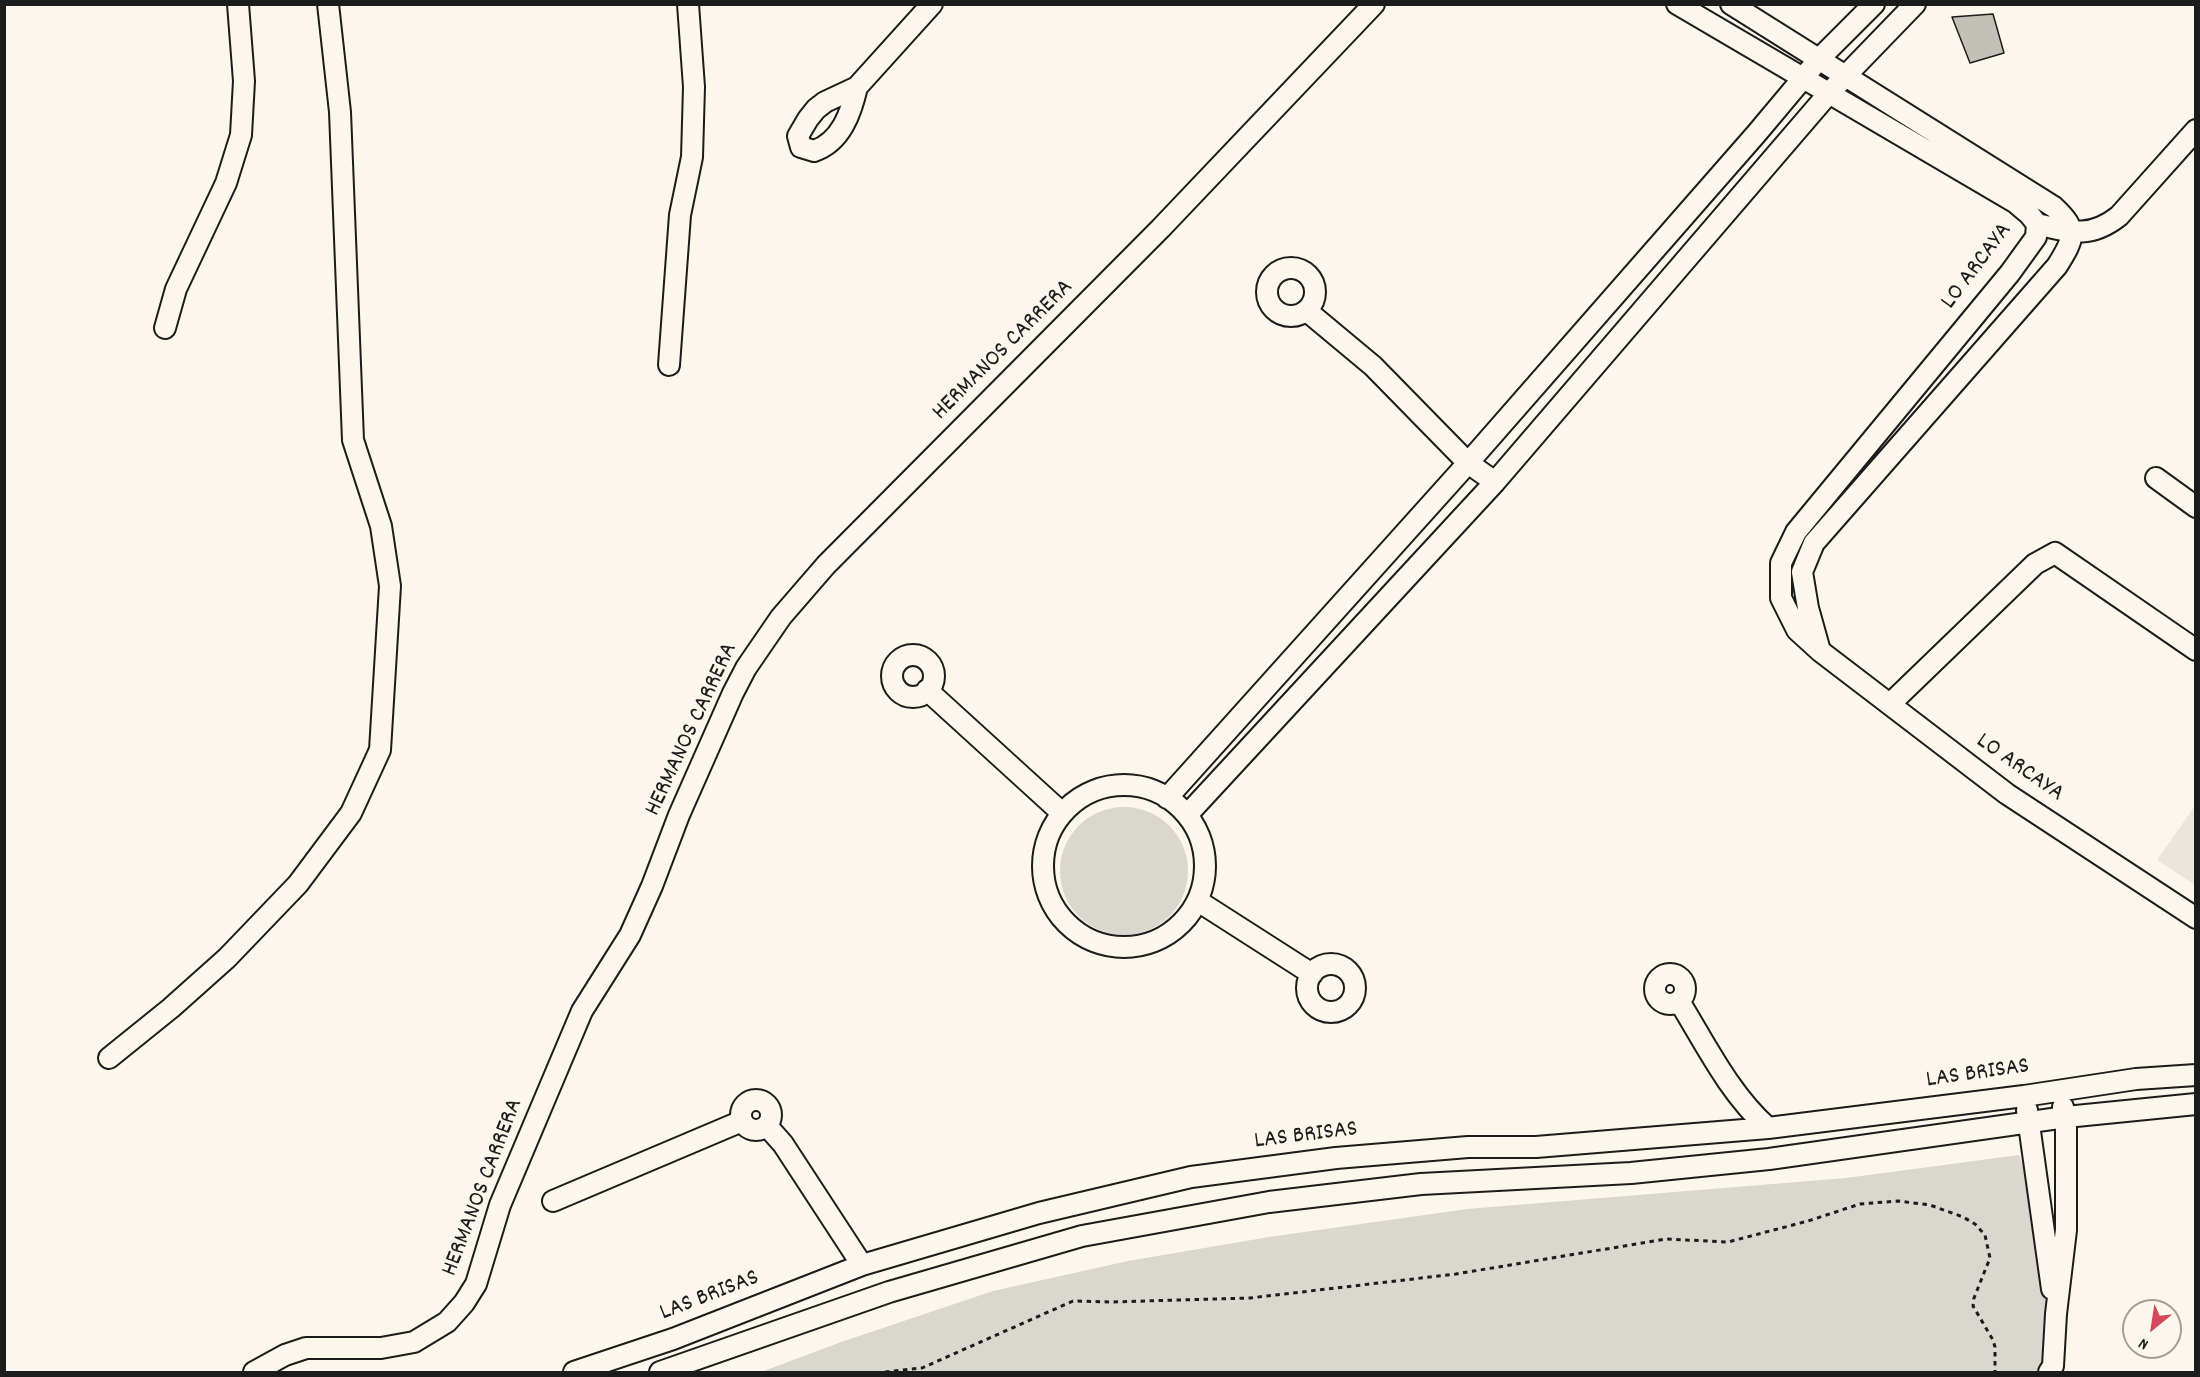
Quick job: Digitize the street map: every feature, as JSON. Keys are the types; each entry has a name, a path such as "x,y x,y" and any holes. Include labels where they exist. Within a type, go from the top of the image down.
{"street":[{"path":"165,328 176,289 222,193 241,135 244,81 238,4"},
{"path":"109,1058 171,1008 227,958 298,884 351,813 380,750 390,586 381,526 352,440 340,112 328,4"},
{"path":"669,364 680,215 692,157 694,87 688,4"},
{"path":"857,87 932,4"},
{"name":"HERMANOS CARRERA","path":"254,1372 285,1355 306,1348 381,1348 414,1342 447,1322 464,1304 476,1284 500,1205 582,1011 611,969 630,935 727,705 746,668 763,642 788,608 833,557 1161,228 1374,4"},
{"name":"LO ARCAYA","path":"1677,4 2016,203 2037,224 2036,237 2010,273 1796,532 1781,563 1781,598 1797,630 1820,651 2007,795 2196,918"},
{"path":"1731,4 2054,207 2068,220 2072,232 2069,244 2057,266 1815,543 1802,572 1808,608 1820,651"},
{"path":"1167,798 1468,463 1819,59 1875,4"},
{"path":"1186,815 1495,482 1829,93 1915,4"},
{"path":"2037,224 2072,232 2099,228 2119,216 2196,130"},
{"path":"1307,311 1373,366 1468,463 1495,482"},
{"path":"2156,478 2196,507"},
{"path":"1890,704 2035,564 2055,553 2196,650"},
{"path":"927,690 1062,813"},
{"path":"1112,786 1141,787 1167,798 1186,815 1201,841 1205,871 1198,900 1182,923 1160,940 1133,947 1105,945 1079,934 1059,916 1046,891 1042,863 1048,836 1062,813 1084,795 1112,786"},
{"path":"1198,900 1312,974"},
{"path":"1679,1001 1728,1082 1749,1111 1768,1128 1758,1132 1753,1146 1760,1157 1769,1159"},
{"name":"LAS BRISAS","path":"574,1372 673,1339 862,1265 1039,1213 1191,1177 1336,1158 1468,1147 1536,1147 1768,1128 2024,1096 2058,1089 2136,1079 2196,1075"},
{"path":"2049,1372 2052,1366 2066,1230 2066,1117 2058,1089"},
{"path":"2024,1096 2056,1314"},
{"path":"660,1372 889,1292 1082,1236 1269,1202 1421,1184 1631,1173 1769,1159 2066,1117 2196,1104"},
{"path":"553,1201 742,1121 749,1129 761,1129 767,1126 783,1144 862,1265 880,1274 889,1292"},
{"path":"861,1303 854,1282 862,1265"}],"path":[{"path":"885,1372 922,1368 1073,1301 1250,1298 1456,1274 1666,1239 1728,1242 1808,1221 1860,1204 1898,1201 1930,1205 1963,1217 1975,1224 1985,1235 1990,1258 1973,1306 1993,1340 1995,1372"}],"shaded area":[{"path":"2195,806 2195,885 2157,860"},
{"path":"1124,807 1149,811 1170,825 1184,846 1188,871 1184,896 1170,917 1149,931 1124,935 1099,931 1078,917 1064,896 1060,871 1064,846 1078,825 1099,811"},
{"path":"2019,1155 2028,1180 2061,1372 761,1372 844,1341 993,1291 1128,1261 1269,1237 1467,1209 1846,1178"}],"building":[{"path":"1993,14 2004,53 1970,63 1952,17"}]}
